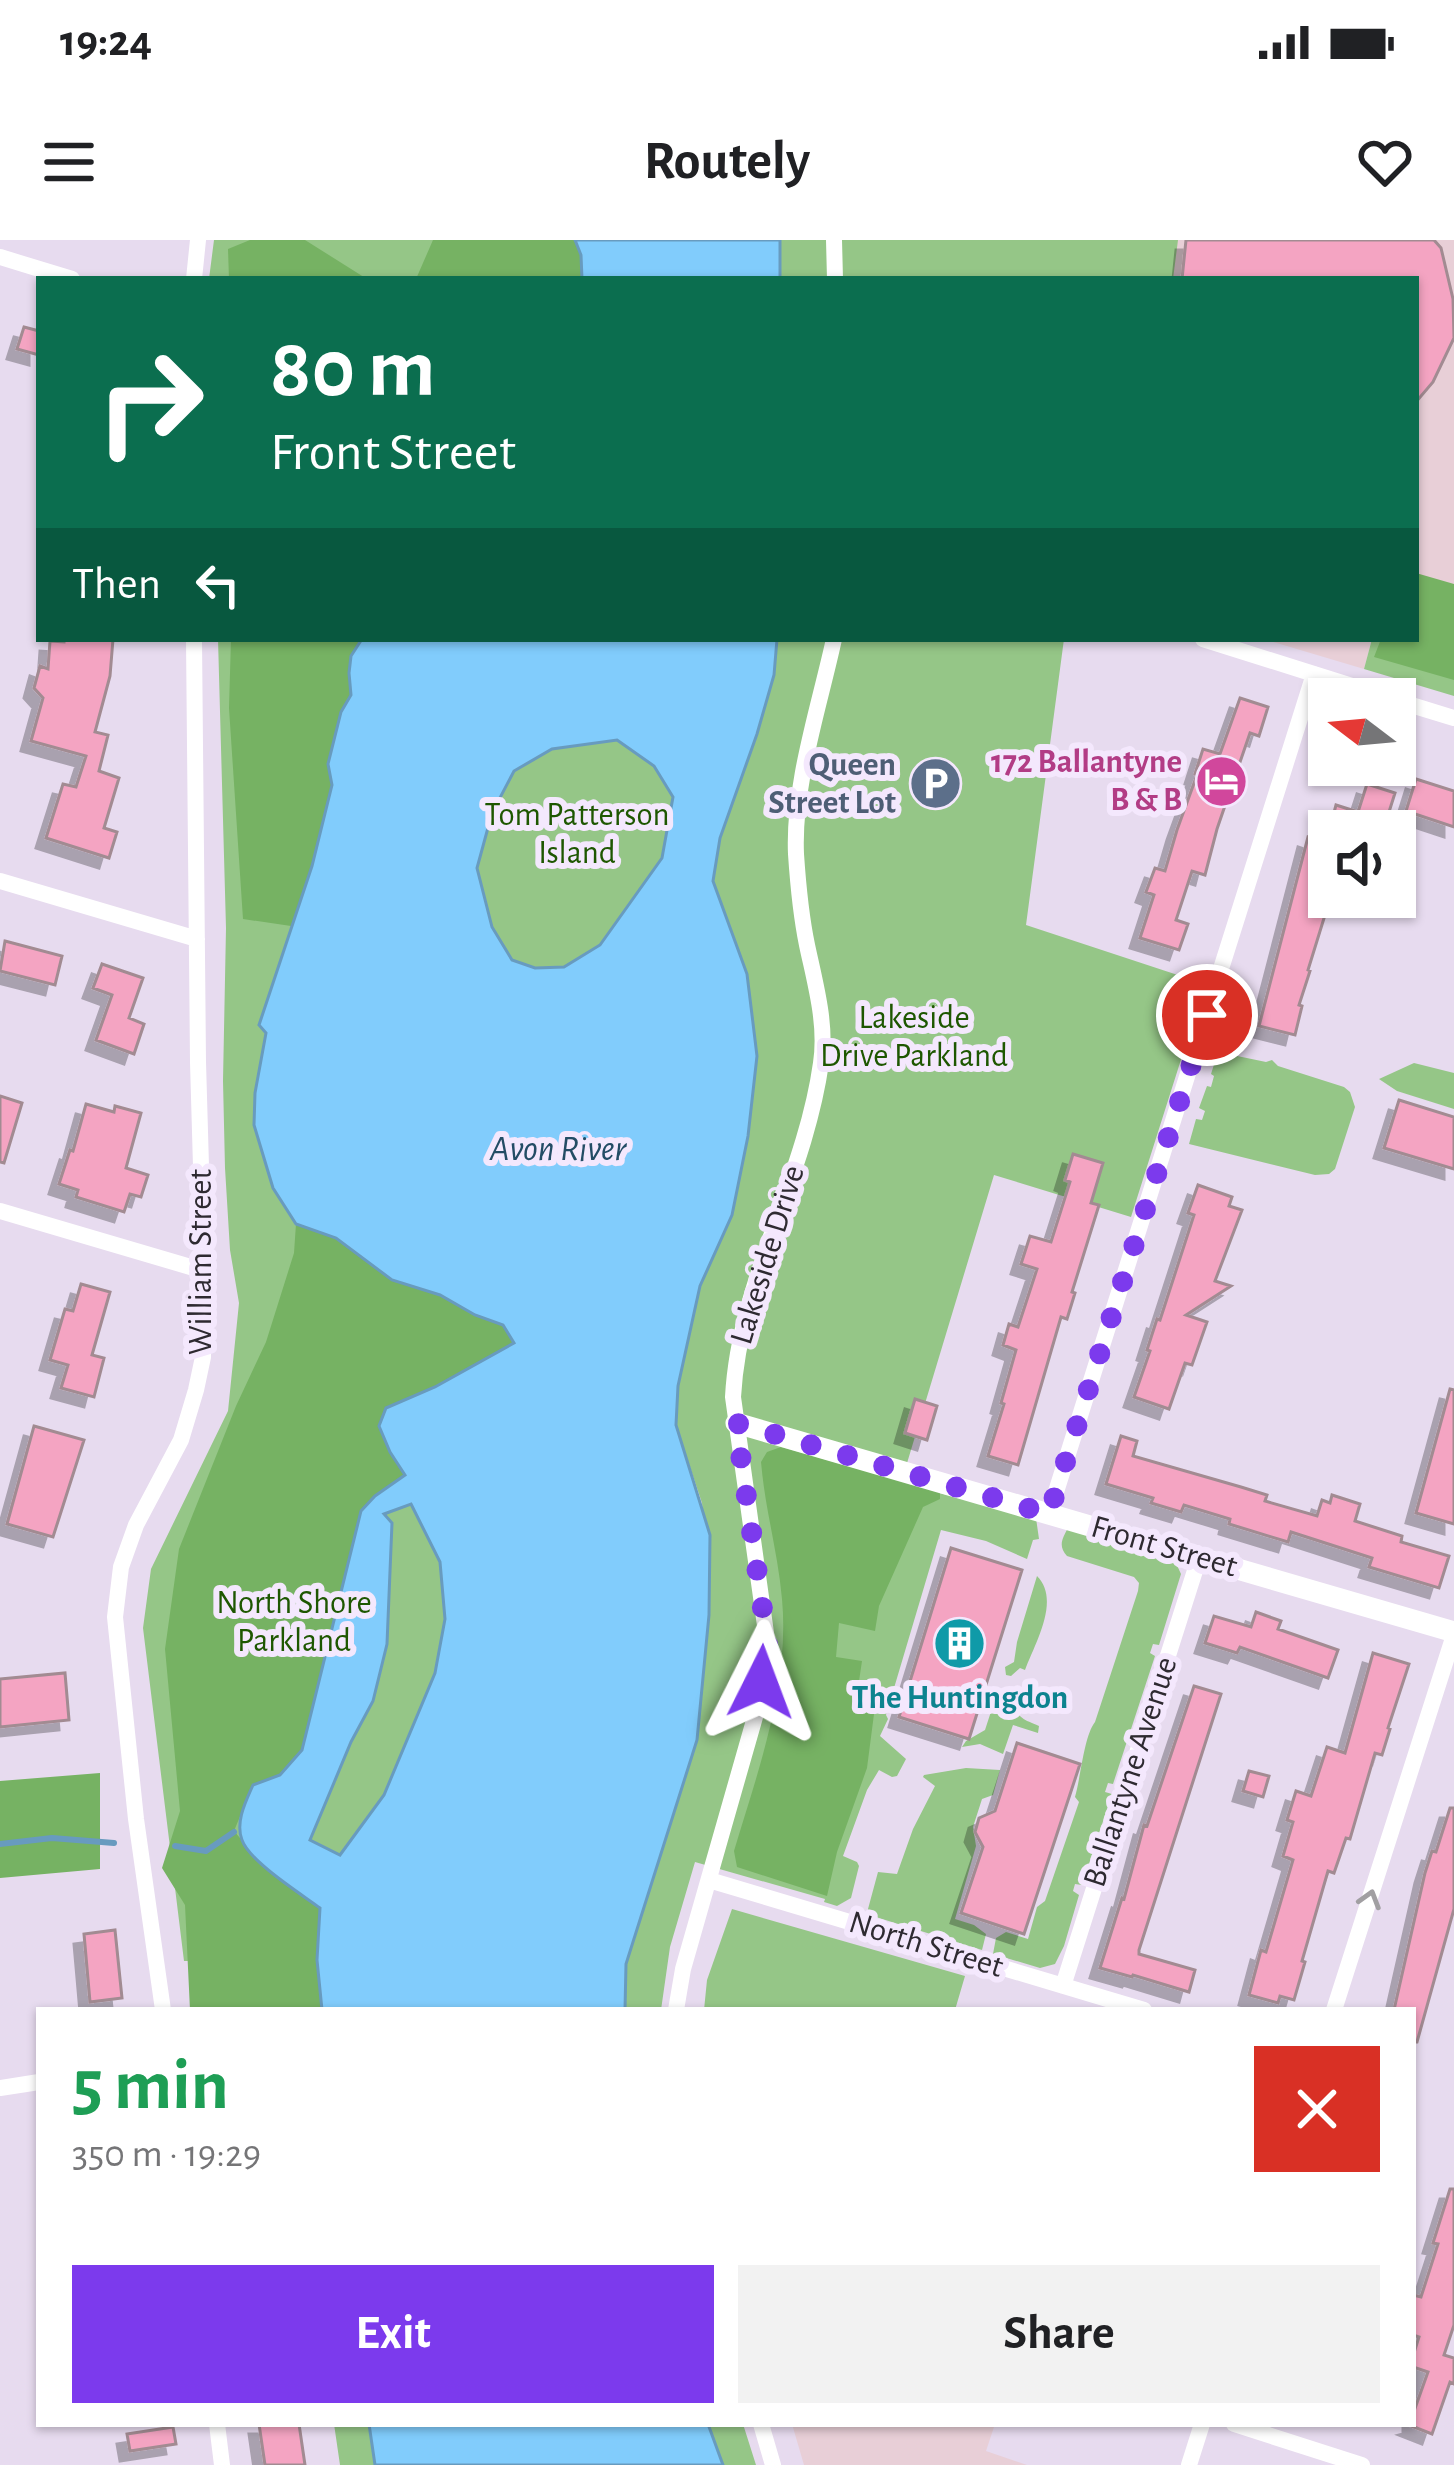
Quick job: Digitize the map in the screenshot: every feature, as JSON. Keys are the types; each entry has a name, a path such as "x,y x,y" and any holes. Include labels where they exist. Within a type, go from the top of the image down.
{"street":[{"path":"194,276 198,240"},
{"path":"834,240 836,276"},
{"path":"0,257 62,276"},
{"name":"William Street","path":"163,2007 136,1819 115,1617 121,1567 136,1526 181,1439 203,1357 194,642"},
{"name":"Lakeside Drive","path":"677,2007 683,1969 755,1717 768,1647 736,1423 734,1372 742,1325 811,1118 822,1057 818,989 801,907 796,808 833,642"},
{"path":"1213,642 1327,678"},
{"path":"1049,1514 1314,674"},
{"path":"1416,706 1454,718"},
{"path":"0,881 197,939"},
{"path":"0,1211 204,1271"},
{"name":"Front Street","path":"736,1423 1454,1633"},
{"name":"Ballantyne Avenue","path":"1063,1986 1199,1558"},
{"path":"1335,2007 1454,1633"},
{"name":"North Street","path":"709,1880 1134,2007"},
{"path":"0,2088 36,2082"},
{"path":"217,2427 222,2465"},
{"path":"762,2427 773,2465"},
{"path":"1189,2465 1201,2427"},
{"path":"1243,2427 1362,2465"}],"shaded area":[{"path":"1162,240 1454,240 1454,595 1419,586 1419,276 1158,276"},
{"path":"1273,642 1371,642 1364,669"},
{"path":"793,2427 994,2427 986,2451 1027,2465 804,2465"}],"green space":[{"path":"214,240 575,240 581,276 209,276"},
{"path":"250,240 305,240 362,276 229,276 228,249"},
{"path":"433,240 575,240 581,255 582,276 417,276"},
{"path":"780,240 1178,240 1173,276 780,276"},
{"path":"1419,574 1454,584 1454,680 1374,657 1380,642 1419,642"},
{"path":"1454,595 1454,696 1416,685 1416,678 1394,678 1364,669 1371,642 1419,642 1419,636"},
{"name":"North Shore Parkland","path":"218,642 360,642 351,656 332,785 266,1033 255,1093 296,1224 440,1562 445,1619 435,1673 384,1795 339,1857 317,1960 322,2007 290,1960 184,1961 143,1628 151,1569 228,1411 239,1303 225,1168 226,928"},
{"path":"231,642 360,642 351,656 351,695 341,712 328,764 332,785 291,926 243,919 229,708"},
{"name":"Lakeside Drive Parkland","path":"777,642 1064,642 1026,925 1205,984 1131,1217 994,1175 901,1483 1036,1518 1039,1539 1033,1540 1027,1559 986,1541 941,1530 880,1736 906,1759 897,1776 879,1770 867,1790 843,1856 859,1866 851,1898 837,1906 695,1862 670,1947 661,2007 625,2007 626,1964 648,1890 709,1615 702,1503 676,1425 678,1386 700,1286 732,1215 747,974 713,881 720,838 774,675"},
{"name":"Tom Patterson Island","path":"617,739 654,766 673,797 662,858 600,945 564,967 535,968 512,960 492,927 477,867 492,814 514,771 552,749"},
{"path":"1218,1052 1272,1060 1350,1092 1355,1107 1335,1169 1315,1175 1189,1144 1196,1119 1202,1120 1205,1111 1199,1108 1207,1086 1211,1087"},
{"path":"1414,1063 1454,1073 1454,1109 1397,1091 1379,1079"},
{"path":"296,1224 336,1238 392,1280 440,1295 503,1325 514,1343 435,1387 390,1452 405,1475 375,1496 302,1750 279,1775 253,1785 234,1831 263,1865 320,1908 317,1960 322,2007 190,2007 185,1905 162,1868 180,1811 165,1649 179,1549 266,1342 294,1253"},
{"path":"781,1447 940,1492 940,1499 923,1507 879,1606 875,1631 839,1623 836,1657 862,1661 855,1708 874,1714 867,1768 827,1896 737,1867 734,1851 770,1727 781,1663 782,1599 761,1462 767,1452"},
{"path":"1068,1528 1175,1561 1181,1574 1159,1645 1153,1644 1150,1653 1155,1656 1113,1784 1108,1783 1105,1792 1112,1794 1082,1885 1075,1884 1073,1891 1079,1895 1064,1946 1055,1964 1040,1968 993,1954 996,1938 1006,1932 1028,1939 1037,1907 1045,1901 1079,1802 1075,1797 1088,1737 1139,1583 1134,1577 1067,1556 1062,1542"},
{"path":"1037,1576 1047,1597 1044,1622 1025,1670 1006,1675 1005,1667 1014,1662"},
{"path":"998,1690 1017,1697 1018,1713 1039,1726 1038,1733 1013,1725 1003,1754 980,1744 962,1747 985,1730"},
{"path":"966,1768 1000,1770 993,1795 982,1799 973,1827 976,1846 955,1919 986,1934 982,1950 879,1918 868,1909 878,1872 897,1874 935,1786 924,1775"},
{"path":"100,1773 100,1869 0,1878 0,1781"},
{"path":"732,1909 965,1976 956,2007 704,2007 707,1980"},
{"path":"334,2427 369,2427 375,2465 340,2465"},
{"path":"709,2427 744,2427 756,2465 723,2465"}],"water":[{"path":"575,240 780,240 780,276 582,276"},
{"name":"Avon River","path":"360,642 777,642 774,675 720,838 713,881 747,974 757,1056 732,1215 700,1286 678,1386 676,1425 710,1535 709,1615 697,1740 626,1964 625,2007 322,2007 317,1960 320,1908 254,1858 240,1833 253,1785 280,1775 302,1750 361,1511 405,1475 379,1426 386,1408 514,1343 503,1325 440,1295 392,1280 336,1238 296,1224 273,1188 254,1125 266,1033 259,1025 312,866 332,785 328,764 341,712 351,695 351,656","holes":["617,740 654,766 673,797 662,858 600,945 564,967 535,968 512,960 492,927 477,868 492,813 514,771 552,749","411,1504 440,1562 445,1619 435,1673 384,1795 340,1855 310,1840 373,1701 387,1644 392,1523 384,1514"]},
{"path":"369,2427 709,2427 723,2465 375,2465"}],"building":[{"path":"1186,240 1434,240 1441,248 1453,299 1454,338 1433,382 1419,398 1419,276 1182,276"},
{"path":"24,327 36,330 36,354 17,349"},
{"path":"50,642 113,642 110,676 95,732 108,735 99,771 119,778 104,828 117,832 109,858 46,838 63,784 76,787 86,756 31,741 43,698 34,688 40,666 48,669"},
{"path":"1240,698 1268,707 1259,736 1250,733 1205,875 1192,871 1176,920 1188,924 1179,950 1140,938 1154,895 1146,892 1155,868 1165,871 1203,749 1220,754"},
{"path":"1416,779 1454,791 1454,827 1406,810"},
{"path":"1366,786 1395,793 1390,810 1359,810"},
{"path":"1308,837 1308,918 1324,918 1295,1035 1259,1026"},
{"path":"5,941 62,956 55,985 0,971"},
{"path":"102,964 143,978 129,1018 144,1024 134,1054 96,1040 112,995 93,988"},
{"path":"0,1096 22,1103 4,1163 0,1162"},
{"path":"1399,1100 1454,1117 1454,1169 1384,1148"},
{"path":"86,1104 141,1113 126,1168 148,1175 141,1197 130,1194 124,1212 76,1197 78,1190 59,1184"},
{"path":"1073,1154 1103,1163 1091,1203 1099,1205 1018,1465 988,1456 1016,1350 1003,1345 1009,1324 1018,1327 1037,1269 1021,1264 1030,1236 1051,1242 1070,1182 1065,1180"},
{"path":"1198,1185 1232,1197 1229,1206 1242,1210 1215,1281 1231,1286 1186,1315 1207,1322 1192,1365 1185,1363 1169,1409 1134,1397 1194,1215 1188,1213"},
{"path":"81,1284 110,1292 92,1355 104,1358 94,1397 61,1388 68,1365 50,1360 65,1309 73,1311"},
{"path":"1450,1389 1454,1390 1454,1524 1416,1513"},
{"path":"915,1399 937,1406 927,1440 905,1433"},
{"path":"34,1426 84,1440 53,1537 7,1524"},
{"path":"1121,1436 1137,1441 1133,1456 1267,1495 1265,1501 1317,1516 1322,1500 1330,1503 1332,1495 1360,1504 1355,1521 1402,1536 1401,1542 1449,1556 1439,1588 1369,1567 1372,1558 1291,1532 1288,1542 1184,1505 1181,1512 1151,1503 1153,1498 1106,1484"},
{"name":"The Huntingdon","path":"951,1548 1022,1570 969,1739 899,1717"},
{"path":"1256,1612 1281,1621 1278,1629 1338,1650 1328,1678 1240,1647 1237,1653 1205,1643 1214,1616 1251,1627"},
{"path":"1373,1653 1409,1664 1382,1755 1375,1753 1350,1839 1346,1838 1334,1873 1328,1871 1294,2000 1280,1996 1278,2003 1249,1995 1293,1860 1283,1856 1296,1791 1311,1796 1327,1747 1345,1753"},
{"path":"65,1673 69,1720 0,1727 0,1679"},
{"path":"1194,1686 1221,1694 1139,1950 1139,1954 1195,1970 1189,1992 1100,1968"},
{"path":"1017,1743 1080,1764 1024,1934 961,1913 983,1847 975,1832 979,1818 995,1811"},
{"path":"1249,1771 1269,1776 1263,1797 1243,1791"},
{"path":"1450,1808 1454,1808 1454,1909 1416,2042 1416,2007 1395,2007 1425,1873 1432,1851 1436,1852"},
{"path":"115,1930 122,1998 90,2002 84,1934"},
{"path":"1450,2189 1454,2189 1454,2325 1444,2355 1454,2358 1454,2384 1450,2382 1432,2434 1414,2427 1428,2372 1416,2368 1416,2296 1421,2297 1438,2244 1433,2243"},
{"path":"173,2427 176,2444 130,2451 127,2434"},
{"path":"259,2427 299,2427 305,2465 265,2465"}],"waterway":[{"path":"175,1846 206,1851 234,1832"},
{"path":"0,1844 52,1838 114,1843"}],"place":[{"name":"172 Ballantyne B & B","path":"1221,781"},
{"name":"Queen Street Lot","path":"935,784"},
{"name":"The Huntingdon","path":"960,1644"}],"route":[{"path":"761,1682 768,1647 736,1423 1049,1514 1207,1015"}]}
